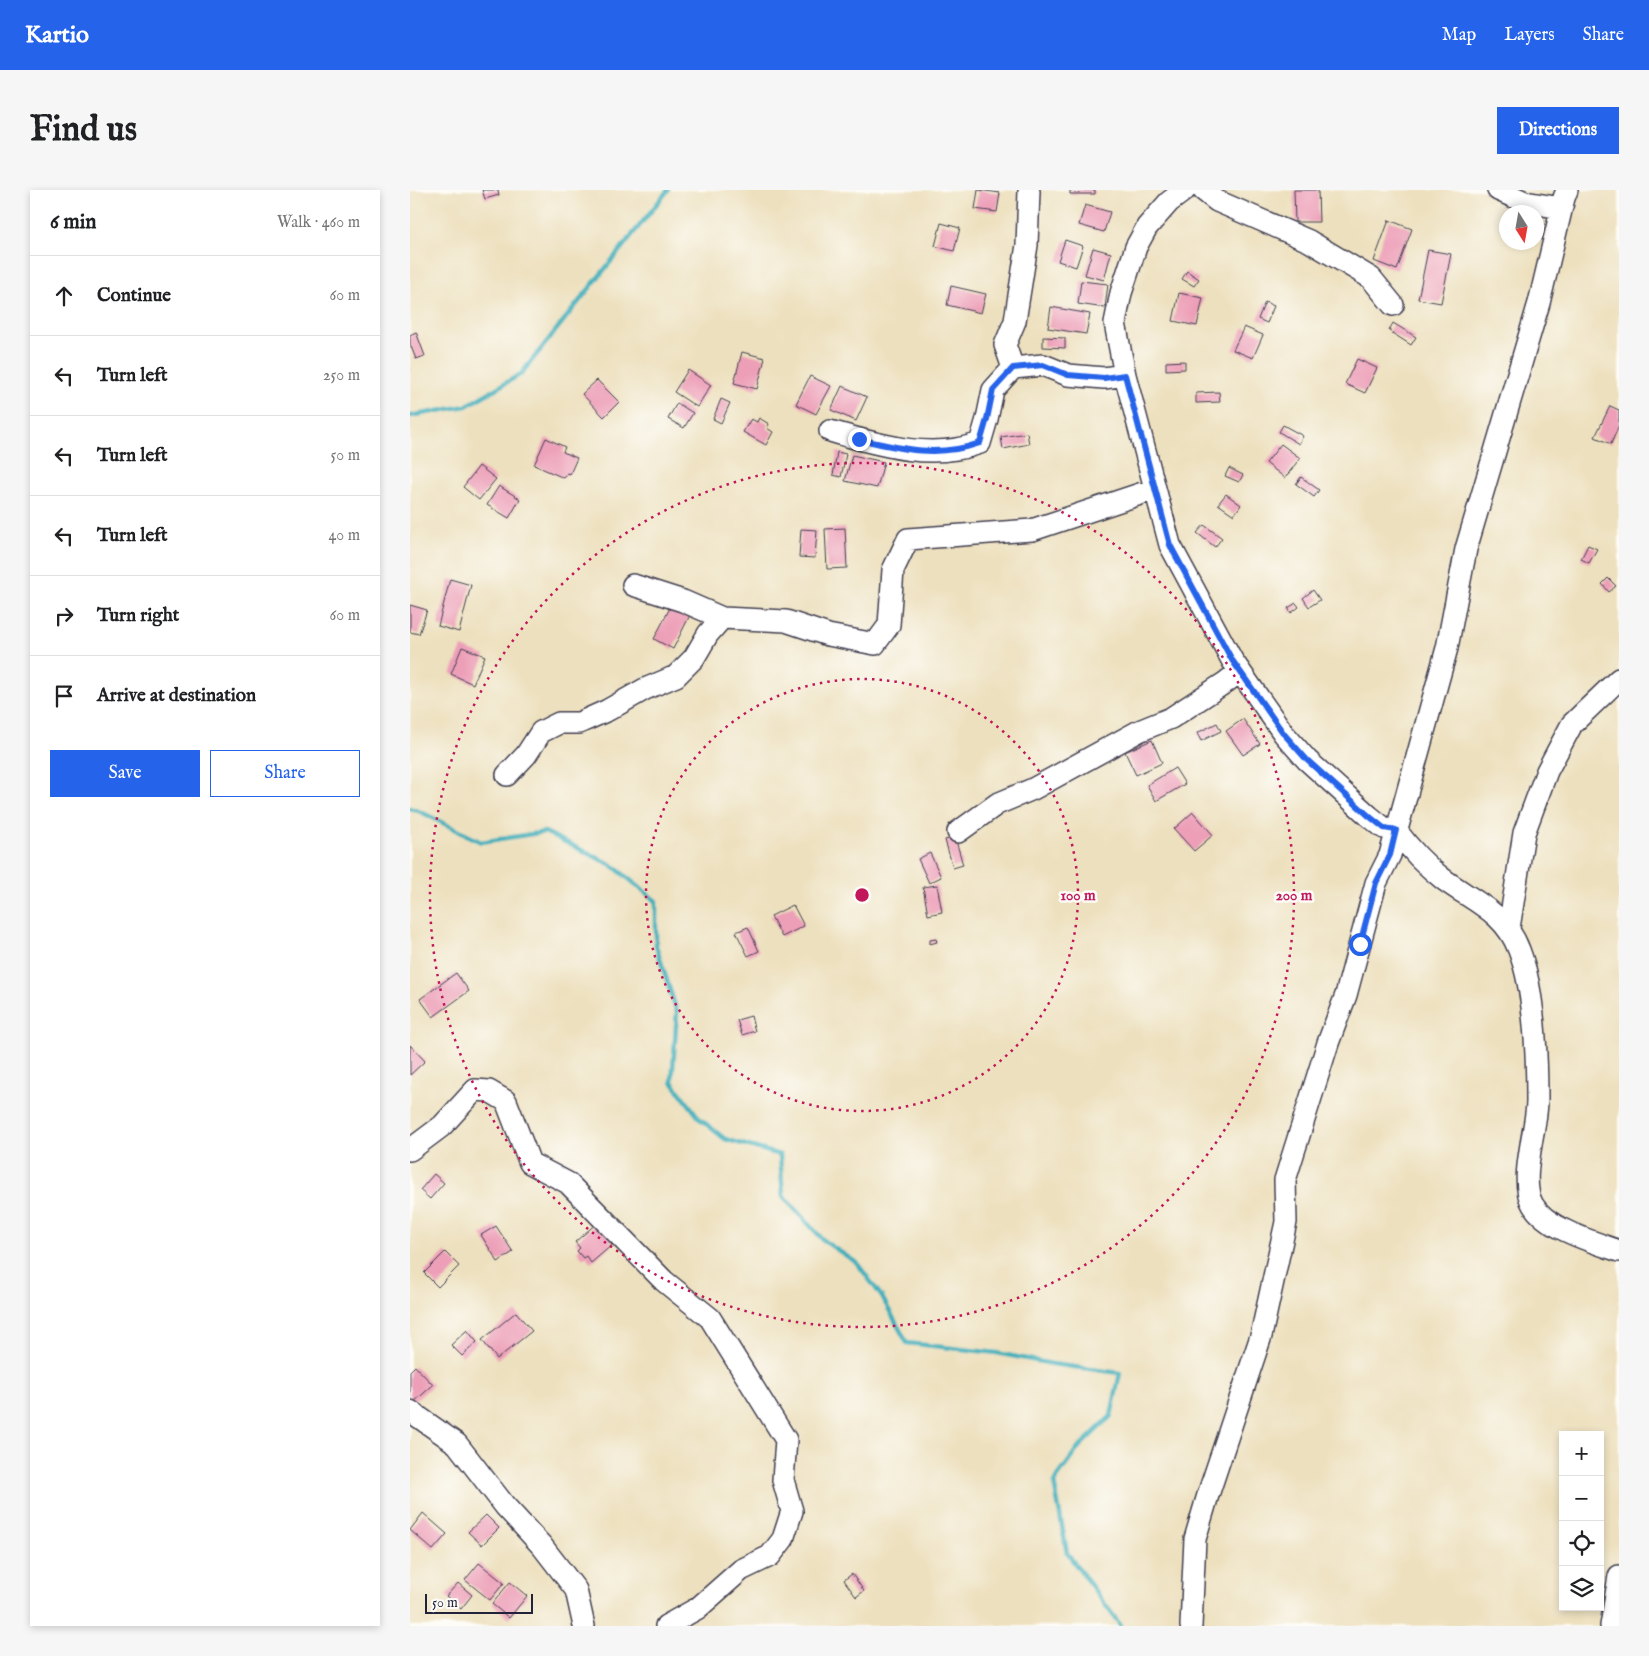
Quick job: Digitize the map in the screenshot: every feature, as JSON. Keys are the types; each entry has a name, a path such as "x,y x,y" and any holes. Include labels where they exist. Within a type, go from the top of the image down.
{"street":[{"path":"1186,190 1157,214 1136,247 1120,293 1115,323 1125,375 1170,545 1232,660 1284,734 1307,760 1384,828 1396,830 1416,856 1442,878 1492,912 1509,928 1519,949 1528,978 1536,1055 1537,1103 1527,1178 1528,1194 1533,1205 1541,1215 1552,1222 1576,1235 1619,1251"},
{"path":"1203,190 1218,201 1309,240 1371,278 1393,305"},
{"path":"1191,1626 1195,1538 1261,1336 1286,1222 1284,1180 1328,1043 1346,995 1376,883 1390,855 1447,648 1466,549 1539,303 1564,199 1525,202 1498,190"},
{"path":"1013,368 1006,345 1014,322 1027,246 1029,191"},
{"path":"830,431 916,451 963,449 980,443 993,390 1013,368 1043,365 1068,375 1104,378 1125,375"},
{"path":"632,585 684,601 722,618 786,621 828,636 875,644 889,625 893,570 908,539 1032,530 1155,489"},
{"path":"507,775 526,755 542,732 559,723 579,722 608,710 645,689 676,676 694,658 708,634 722,618"},
{"path":"958,832 998,804 1033,789 1139,731 1171,718 1240,671"},
{"path":"1509,928 1524,833 1547,771 1572,724 1619,679"},
{"path":"410,1150 442,1126 475,1090 489,1091 506,1101 530,1163 568,1183 664,1281 710,1318 786,1440 783,1480 792,1511 782,1539 770,1556 741,1570 698,1608 666,1626"},
{"path":"410,1411 457,1444 505,1506 542,1546 576,1590 584,1626"},
{"path":"1611,1626 1619,1576"}],"building":[{"path":"482,190 498,190 499,195 485,199"},
{"path":"978,190 1000,193 997,212 975,209"},
{"path":"1070,190 1095,190 1095,194 1070,194"},
{"path":"1294,190 1318,190 1319,222 1295,222"},
{"path":"1085,205 1110,212 1104,232 1079,225"},
{"path":"1389,220 1412,229 1397,270 1374,261"},
{"path":"941,223 960,228 954,251 935,246"},
{"path":"1065,240 1083,246 1076,267 1058,261"},
{"path":"1093,248 1111,253 1104,280 1085,275"},
{"path":"1428,250 1451,254 1441,303 1418,299"},
{"path":"1187,271 1199,279 1194,286 1182,279"},
{"path":"1081,281 1108,284 1105,308 1078,304"},
{"path":"951,286 986,294 981,313 947,305"},
{"path":"1179,293 1203,298 1197,326 1173,321"},
{"path":"1265,302 1274,306 1267,323 1258,319"},
{"path":"1051,307 1090,314 1086,334 1048,328"},
{"path":"1393,323 1416,337 1411,345 1389,331"},
{"path":"1244,327 1263,335 1253,358 1233,350"},
{"path":"416,332 425,356 416,359 410,344 410,335"},
{"path":"1043,337 1065,338 1065,348 1043,347"},
{"path":"742,352 765,358 757,389 734,383"},
{"path":"1357,359 1377,368 1365,393 1345,384"},
{"path":"1185,361 1185,369 1166,370 1166,362"},
{"path":"688,370 711,385 697,407 674,392"},
{"path":"810,376 831,386 816,414 796,404"},
{"path":"597,380 619,402 604,417 582,394"},
{"path":"842,386 867,397 856,421 831,410"},
{"path":"1219,392 1220,402 1196,403 1196,393"},
{"path":"721,399 730,403 721,423 713,419"},
{"path":"677,403 693,413 684,428 668,419"},
{"path":"1610,406 1619,410 1619,425 1611,444 1595,437"},
{"path":"759,418 769,424 767,428 773,432 766,445 743,432 751,419 757,422"},
{"path":"1283,425 1303,436 1299,444 1279,432"},
{"path":"1027,433 1029,444 1003,449 1001,437"},
{"path":"546,438 565,447 563,452 577,458 570,474 567,473 564,478 534,465"},
{"path":"1281,444 1300,458 1285,478 1266,463"},
{"path":"837,452 846,454 841,477 833,475"},
{"path":"852,455 884,462 877,488 845,481"},
{"path":"479,466 496,479 479,500 463,487"},
{"path":"1229,468 1243,475 1239,482 1225,476"},
{"path":"1301,477 1319,490 1314,497 1296,484"},
{"path":"499,486 520,499 509,518 487,505"},
{"path":"1226,494 1241,505 1234,515 1218,504"},
{"path":"1204,525 1222,538 1215,547 1197,533"},
{"path":"845,528 847,568 827,569 825,529"},
{"path":"801,529 817,530 815,558 799,557"},
{"path":"1588,545 1597,549 1589,563 1581,559"},
{"path":"1608,578 1616,586 1609,592 1602,584"},
{"path":"450,579 471,585 459,632 438,626"},
{"path":"1313,590 1320,600 1309,607 1303,598"},
{"path":"673,602 692,611 673,649 654,639"},
{"path":"1296,603 1299,607 1291,613 1288,608"},
{"path":"410,605 427,610 419,634 410,632"},
{"path":"462,647 485,656 473,684 451,674"},
{"path":"1243,719 1260,744 1243,755 1226,731"},
{"path":"1217,723 1221,731 1201,741 1197,733"},
{"path":"1152,740 1162,763 1136,775 1125,752"},
{"path":"1175,768 1185,784 1156,801 1147,785"},
{"path":"1193,812 1213,835 1194,851 1174,829"},
{"path":"955,837 963,865 953,868 945,840"},
{"path":"930,853 941,877 929,883 918,859"},
{"path":"937,885 942,912 928,915 923,887"},
{"path":"793,905 804,926 782,937 771,916"},
{"path":"748,927 759,951 748,956 736,932"},
{"path":"936,939 937,942 930,944 930,940"},
{"path":"456,973 469,991 433,1017 420,999"},
{"path":"751,1016 755,1031 742,1035 737,1020"},
{"path":"410,1045 425,1061 410,1075"},
{"path":"434,1174 444,1183 430,1199 420,1190"},
{"path":"598,1222 614,1240 610,1243 612,1245 591,1263 586,1256 583,1258 577,1251 580,1248 575,1242"},
{"path":"496,1226 513,1252 498,1262 481,1235"},
{"path":"445,1252 459,1266 438,1287 424,1273"},
{"path":"516,1312 532,1331 497,1359 482,1340"},
{"path":"467,1330 477,1342 462,1356 451,1345"},
{"path":"415,1366 433,1385 414,1402 410,1398 410,1371"},
{"path":"423,1513 447,1534 433,1550 410,1530"},
{"path":"486,1515 499,1528 482,1545 468,1532"},
{"path":"479,1563 504,1583 490,1600 465,1580"},
{"path":"852,1574 864,1591 856,1597 844,1580"},
{"path":"510,1582 527,1596 509,1618 492,1604"},
{"path":"458,1583 472,1595 461,1609 446,1596"}],"waterway":[{"path":"410,416 466,406 521,374 668,190"},
{"path":"410,808 481,842 545,832 612,865 656,901 656,946 677,1012 672,1082 700,1119 725,1139 780,1155 783,1196 824,1241 857,1263 882,1297 907,1343 997,1353 1052,1364 1120,1373 1111,1416 1079,1447 1054,1482 1067,1553 1121,1626"}],"route":[{"path":"859,439 916,451 963,449 980,443 993,390 1013,368 1043,365 1068,375 1104,378 1125,375 1170,545 1232,660 1284,734 1307,760 1384,828 1396,830 1390,855 1376,883 1360,944"}]}
